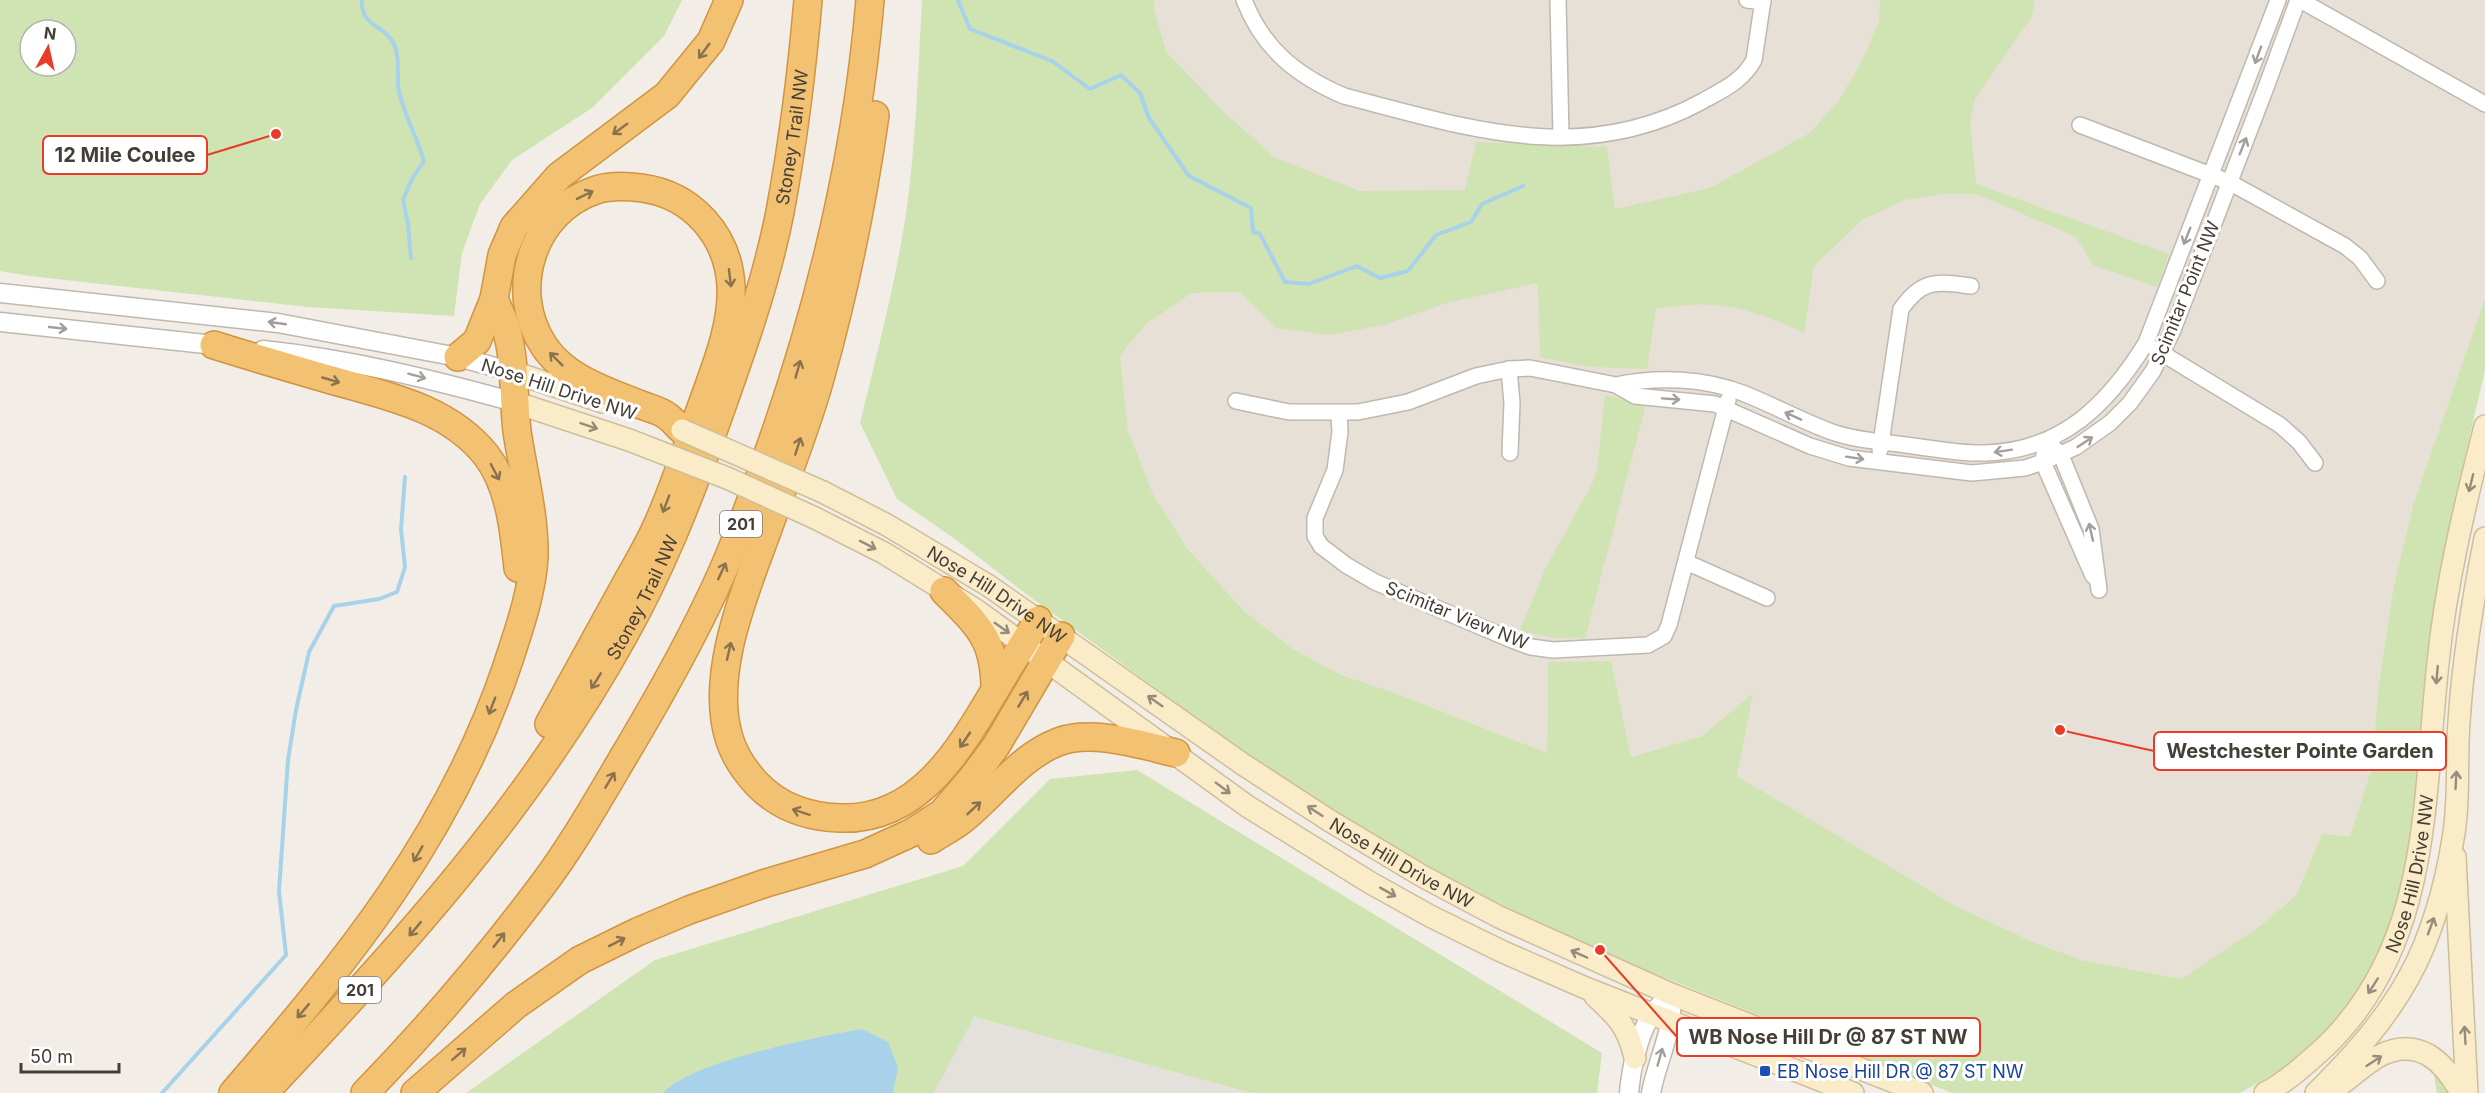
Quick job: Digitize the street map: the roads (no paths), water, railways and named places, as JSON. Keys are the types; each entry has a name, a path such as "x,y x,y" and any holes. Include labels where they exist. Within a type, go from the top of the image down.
{"highway":[{"path":"458,357 477,341 494,299 502,255 514,227 559,176 667,95 711,41 729,0"},
{"name":"Stoney Trail NW","path":"264,1093 389,958 452,884 557,744 624,635 682,518 739,360 762,285 777,223 792,137 808,0"},
{"name":"201","path":"365,1093 463,986 543,884 597,802 655,705 730,555 792,388 821,285 854,136 870,0"},
{"path":"887,0 867,168 852,255 819,382 735,624 724,688 728,737 736,756 748,774 766,792 788,807 807,814 831,818 872,816 901,804 935,778 964,742 1038,620"},
{"path":"452,884 482,824 546,729 656,530 718,360 724,337 731,287 728,266 723,249 706,222 678,199 652,190 623,186 597,190 572,202 539,237 529,261 526,277 527,308 544,346 564,366 587,383 641,410 666,414 682,430"},
{"path":"233,1093 349,954 410,868 477,746 512,651 531,581 534,556 507,329 494,299"},
{"path":"214,345 433,412 471,439 487,456 500,479 508,501 518,567 518,600 512,651"},
{"path":"944,591 969,616 991,648 995,664 995,690"},
{"path":"416,1093 516,1005 580,960 689,910 766,883 865,854 911,833 942,813 996,746 1061,636"},
{"path":"766,883 865,868 899,858 961,820 1009,775 1036,754 1059,742 1101,738 1176,753"}],"main road":[{"name":"Nose Hill Drive NW","path":"513,372 641,410"},
{"name":"Nose Hill Drive NW","path":"514,402 629,440 727,478 815,518 884,553 1024,644 1247,806 1369,882 1501,951 1588,989 1853,1093"},
{"name":"Nose Hill Drive NW","path":"2265,1093 2307,1063 2337,1034 2356,1011 2378,979 2407,912 2418,865 2438,661 2451,575 2465,504 2485,426"},
{"name":"Nose Hill Drive NW","path":"682,430 823,492 947,560 1038,620 1244,765 1422,876 1499,917 1671,994 1922,1093"},
{"name":"Nose Hill Drive NW","path":"2316,1093 2381,1022 2410,976 2432,924 2454,838 2459,720 2473,601 2485,538"},
{"path":"2454,838 2467,1093"},
{"path":"1588,989 1620,1020 1630,1036 1635,1058"},
{"path":"2326,1093 2380,1056 2407,1050 2427,1054 2444,1065 2461,1093"}],"street":[{"path":"1244,0 1260,33 1277,54 1310,80 1336,93 1494,133 1519,136 1583,137 1629,129 1671,116 1737,82 1754,60 1763,1 1747,0"},
{"path":"1558,0 1561,136"},
{"name":"Scimitar Point NW","path":"1616,384 1637,380 1708,383 1731,389 1841,435 1947,451 1980,453 2016,448 2046,439 2074,424 2108,397 2125,377 2146,343 2278,0"},
{"path":"2299,0 2485,104"},
{"name":"Scimitar Point NW","path":"1236,401 1289,412 1339,414 1408,402 1476,376 1509,369 1550,370 1616,384 1635,396 1701,401 1726,408 1821,450 1878,462 1972,473 2025,468 2043,462 2061,455 2094,436 2130,403 2163,353 2299,0"},
{"path":"2080,125 2229,182 2345,246 2360,258 2377,281"},
{"path":"1878,462 1902,309 1910,296 1934,282 1971,286"},
{"name":"Nose Hill Drive NW","path":"0,293 278,323 458,357 513,372"},
{"name":"Nose Hill Drive NW","path":"0,322 310,355 396,371 514,402"},
{"path":"2146,343 2280,425 2299,442 2315,463"},
{"path":"1509,369 1512,403 1510,453"},
{"name":"Scimitar View NW","path":"1339,414 1340,432 1335,470 1315,518 1315,536 1321,546 1346,566 1375,582 1531,647 1567,651 1653,643 1664,636 1669,625 1731,389"},
{"path":"2046,439 2061,455 2091,529 2099,590 2043,462 2046,439"},
{"path":"1686,562 1767,598"},
{"path":"1629,1093 1635,1058 1662,1017 1671,994"},
{"path":"1652,1093 1659,1058 1662,1017"}],"water":[{"path":"862,1029 888,1042 898,1067 893,1093 663,1093 678,1081 727,1061 787,1044"}],"waterway":[{"path":"362,0 365,15 393,42 398,60 399,92 424,161 412,179 403,200 411,258"},
{"path":"958,0 970,29 1052,61 1090,89 1121,75 1140,93 1149,118 1189,176 1251,208 1253,232 1260,234 1285,282 1309,284 1357,266 1380,278 1408,271 1436,235 1471,222 1482,204 1523,186"},
{"path":"162,1093 286,955 279,891 288,760 309,652 334,606 379,599 397,592 405,567 401,529 405,477"}],"place":[{"name":"12 Mile Coulee","path":"276,134"},
{"name":"Westchester Pointe Garden","path":"2060,730"},
{"name":"WB Nose Hill Dr @ 87 ST NW","path":"1600,950"},
{"name":"EB Nose Hill DR @ 87 ST NW","path":"1765,1071"}]}
